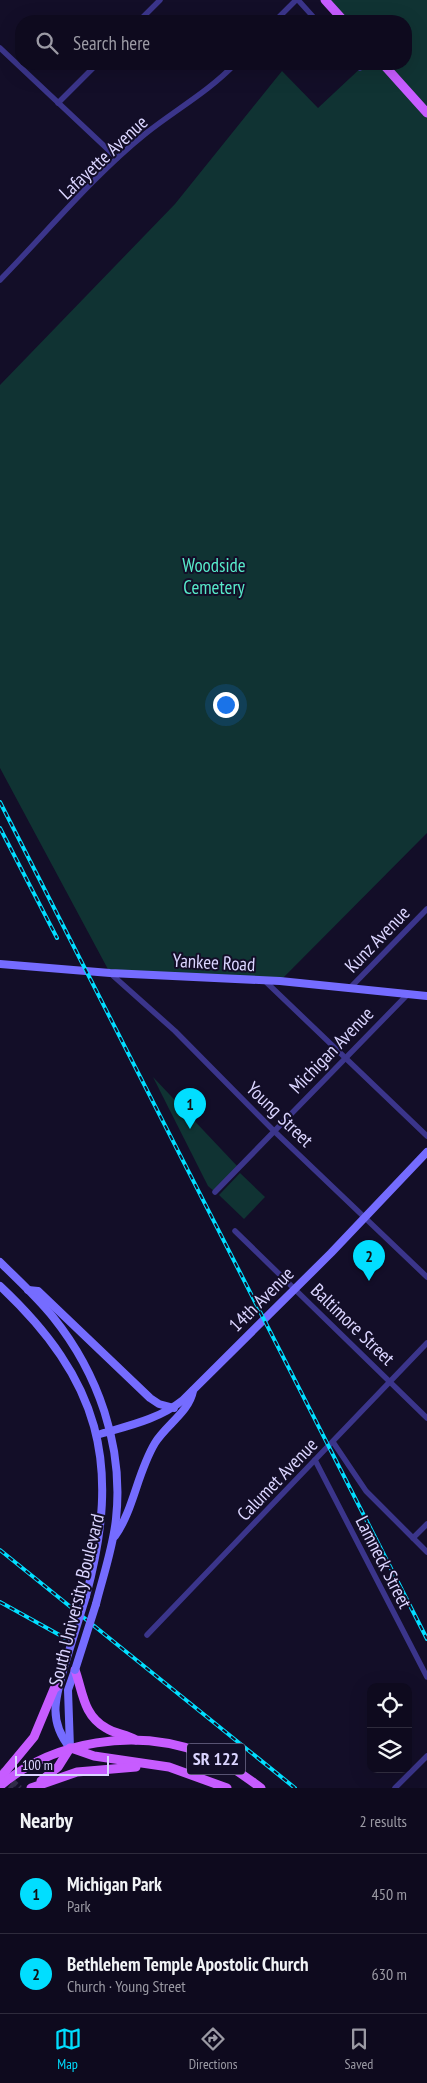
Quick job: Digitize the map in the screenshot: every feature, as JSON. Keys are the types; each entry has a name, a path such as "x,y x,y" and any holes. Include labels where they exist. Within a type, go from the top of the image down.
{"main road":[{"path":"324,0 338,15"},
{"path":"388,70 427,113"},
{"name":"Yankee Road","path":"0,964 110,973 265,981 427,996"},
{"name":"14th Avenue","path":"97,1435 147,1420 174,1408 366,1217 427,1152"},
{"name":"South University Boulevard","path":"0,1262 52,1315 78,1353 98,1393 110,1431 117,1481 113,1538 96,1604 68,1690 70,1748"},
{"name":"South University Boulevard","path":"0,1286 42,1328 63,1356 81,1390 97,1435 102,1468 102,1522 86,1596 59,1685 55,1709 56,1722 62,1738 70,1748"},
{"path":"28,1290 38,1291 150,1398 160,1404 174,1408"},
{"path":"113,1538 122,1526 140,1473 150,1452 163,1431 191,1401 194,1390"},
{"path":"75,1670 81,1697 90,1714 106,1728 138,1741"},
{"path":"0,1778 34,1737 54,1689 59,1685"},
{"name":"SR 122","path":"0,1786 38,1761 70,1748 101,1743 138,1741 172,1745 201,1752 229,1766 261,1788"},
{"path":"34,1787 58,1766 70,1748 94,1756 154,1765"},
{"name":"SR 122","path":"34,1787 77,1772 154,1765 182,1770 227,1788"}],"street":[{"path":"145,15 160,0"},
{"path":"281,15 297,0 311,15"},
{"path":"0,48 15,62"},
{"path":"23,70 117,158"},
{"path":"58,103 91,70"},
{"name":"Lafayette Avenue","path":"0,280 117,158 145,134 198,96 228,70"},
{"name":"Kunz Avenue","path":"349,989 427,909"},
{"name":"Young Street","path":"110,973 175,1031 274,1131 427,1277"},
{"path":"265,981 427,1136"},
{"name":"Michigan Avenue","path":"215,1192 408,994"},
{"name":"Baltimore Street","path":"235,1231 427,1418"},
{"name":"Calumet Avenue","path":"147,1635 427,1343"},
{"path":"334,1442 366,1491 427,1552"},
{"name":"Lamneck Street","path":"315,1460 427,1677"},
{"path":"413,1538 427,1524"},
{"path":"395,1788 427,1756"}],"green space":[{"name":"Woodside Cemetery","path":"325,0 427,0 427,833 280,981 110,973 0,768 0,385 175,204 282,71 318,108 359,70 412,70 412,15 339,15"},
{"path":"153,1077 238,1167 215,1192 208,1186"},
{"path":"240,1173 265,1197 244,1219 219,1195"}],"tunnel":[{"path":"0,1770 20,1788"},
{"path":"3,1780 13,1788"}],"railway":[{"path":"0,802 427,1639"},
{"path":"0,828 57,938"},
{"path":"0,1550 295,1788"},
{"path":"0,1602 65,1638"}],"place":[{"name":"Michigan Park","path":"190,1129"},
{"name":"Bethlehem Temple Apostolic Church","path":"369,1281"}]}
